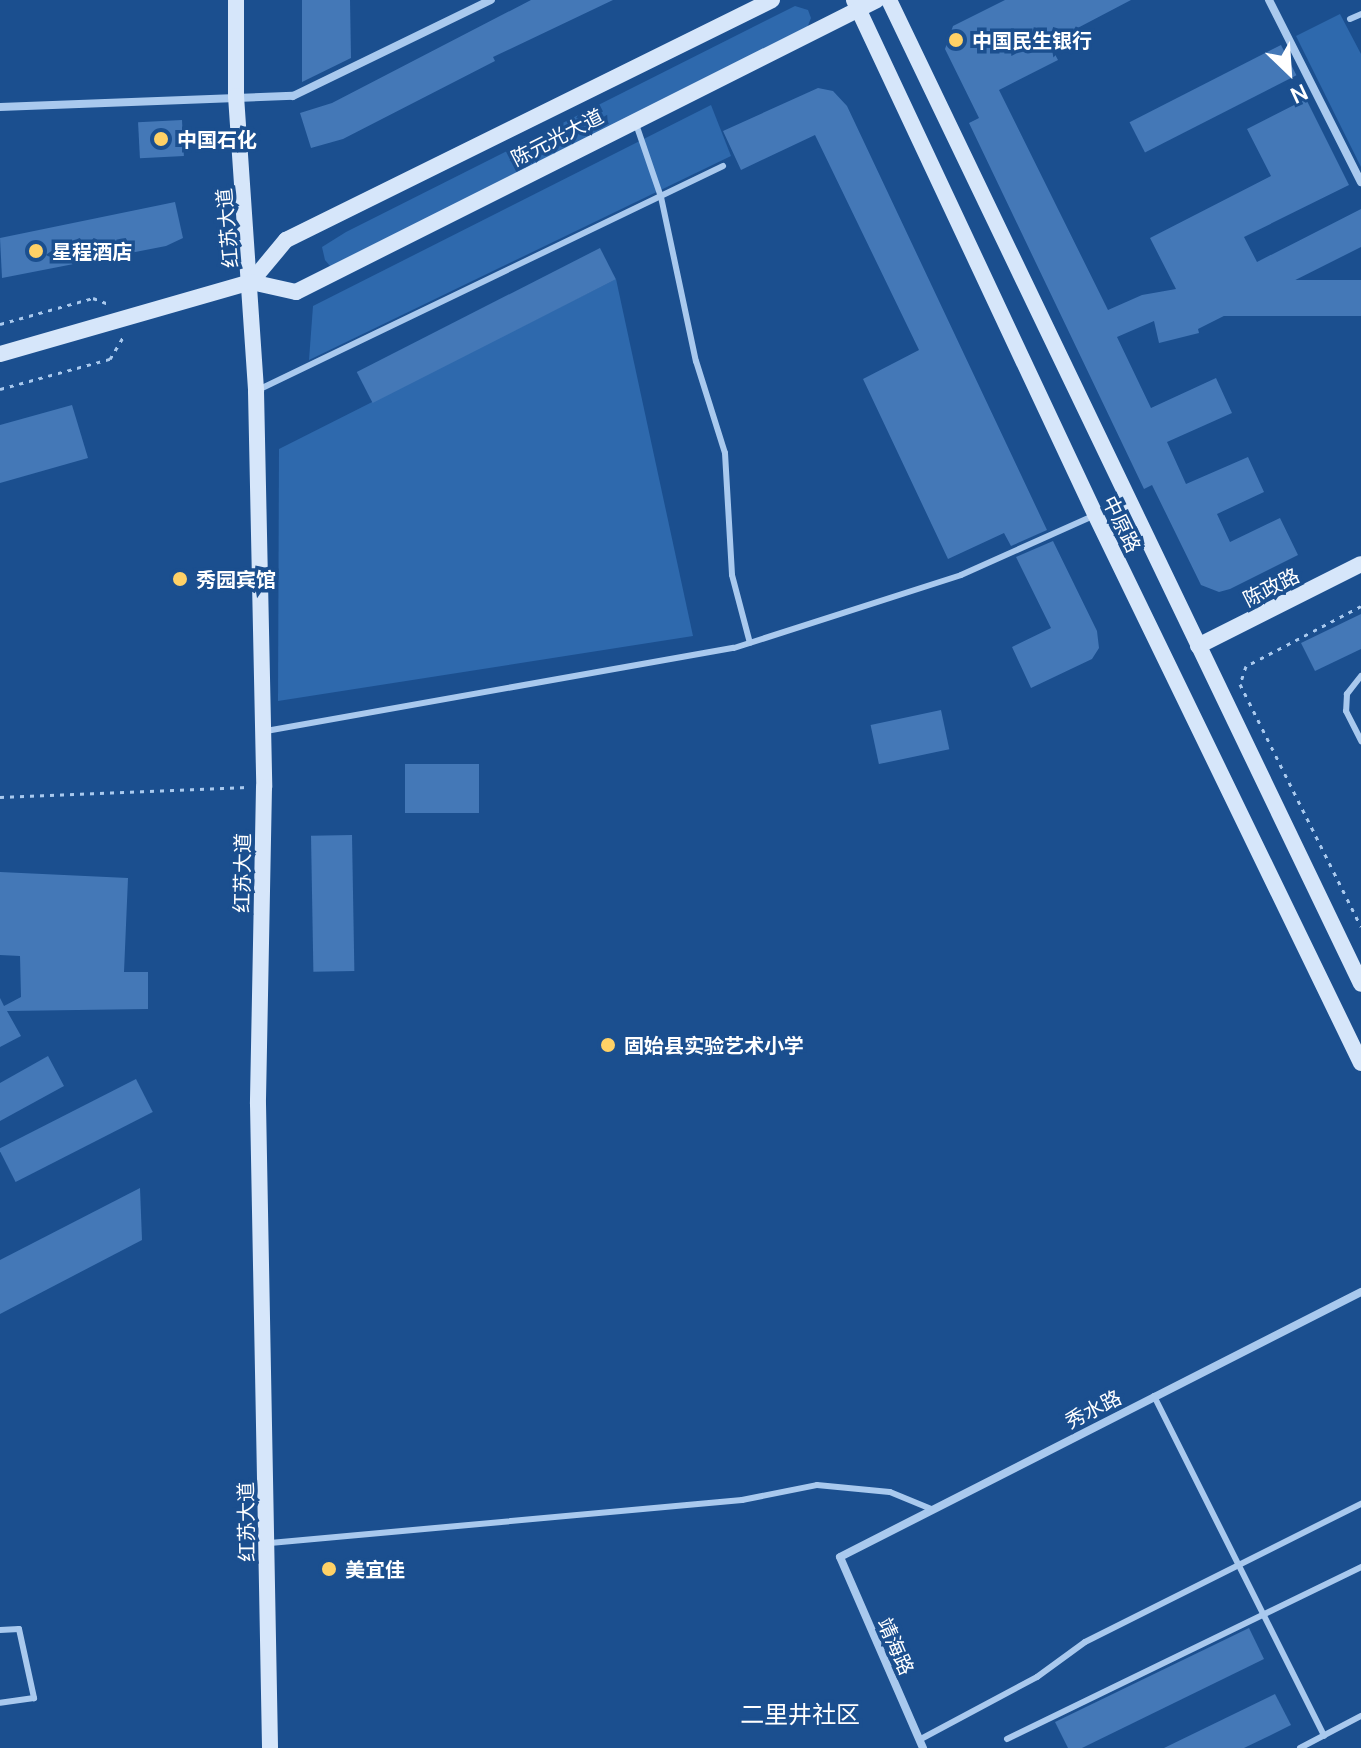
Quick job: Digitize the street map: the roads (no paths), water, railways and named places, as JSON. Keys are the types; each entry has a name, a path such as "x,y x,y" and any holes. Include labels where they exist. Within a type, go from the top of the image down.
{"main road":[{"name":"红苏大道","path":"236,0 236,96 256,391 264,787 258,1104 270,1748"},
{"name":"陈元光大道","path":"251,282 286,240 772,0"},
{"name":"陈元光大道","path":"0,354 251,282 296,292 634,121 856,4 877,0"},
{"name":"中原路","path":"889,0 1361,984"},
{"name":"中原路","path":"856,4 1095,514 1361,1063"},
{"name":"陈政路","path":"1198,646 1361,564"}],"street":[{"path":"0,107 293,96 491,0"},
{"path":"1269,0 1361,182"},
{"name":"秀水路","path":"840,1557 1361,1292"},
{"name":"靖海路","path":"840,1557 921,1744"}],"lane":[{"path":"1350,19 1361,14"},
{"path":"634,121 661,197 696,361 725,453 732,575 750,643"},
{"path":"256,391 723,166"},
{"path":"262,732 750,643 961,575 1095,514"},
{"path":"1361,676 1347,694 1346,711 1361,741"},
{"path":"1154,1396 1324,1736"},
{"path":"267,1543 742,1500 817,1485 890,1492 931,1509"},
{"path":"921,1744 1037,1677 1085,1642 1361,1504"},
{"path":"1007,1739 1361,1567"},
{"path":"0,1630 19,1629 34,1698 0,1703"},
{"path":"1300,1748 1361,1716"}],"place":[{"name":"中国民生银行","path":"956,40"},
{"name":"中国石化","path":"161,139"},
{"name":"星程酒店","path":"36,251"},
{"name":"秀园宾馆","path":"180,579"},
{"name":"固始县实验艺术小学","path":"608,1045"},
{"name":"美宜佳","path":"329,1569"}],"district":[{"name":"二里井社区","path":"800,1714"}]}
